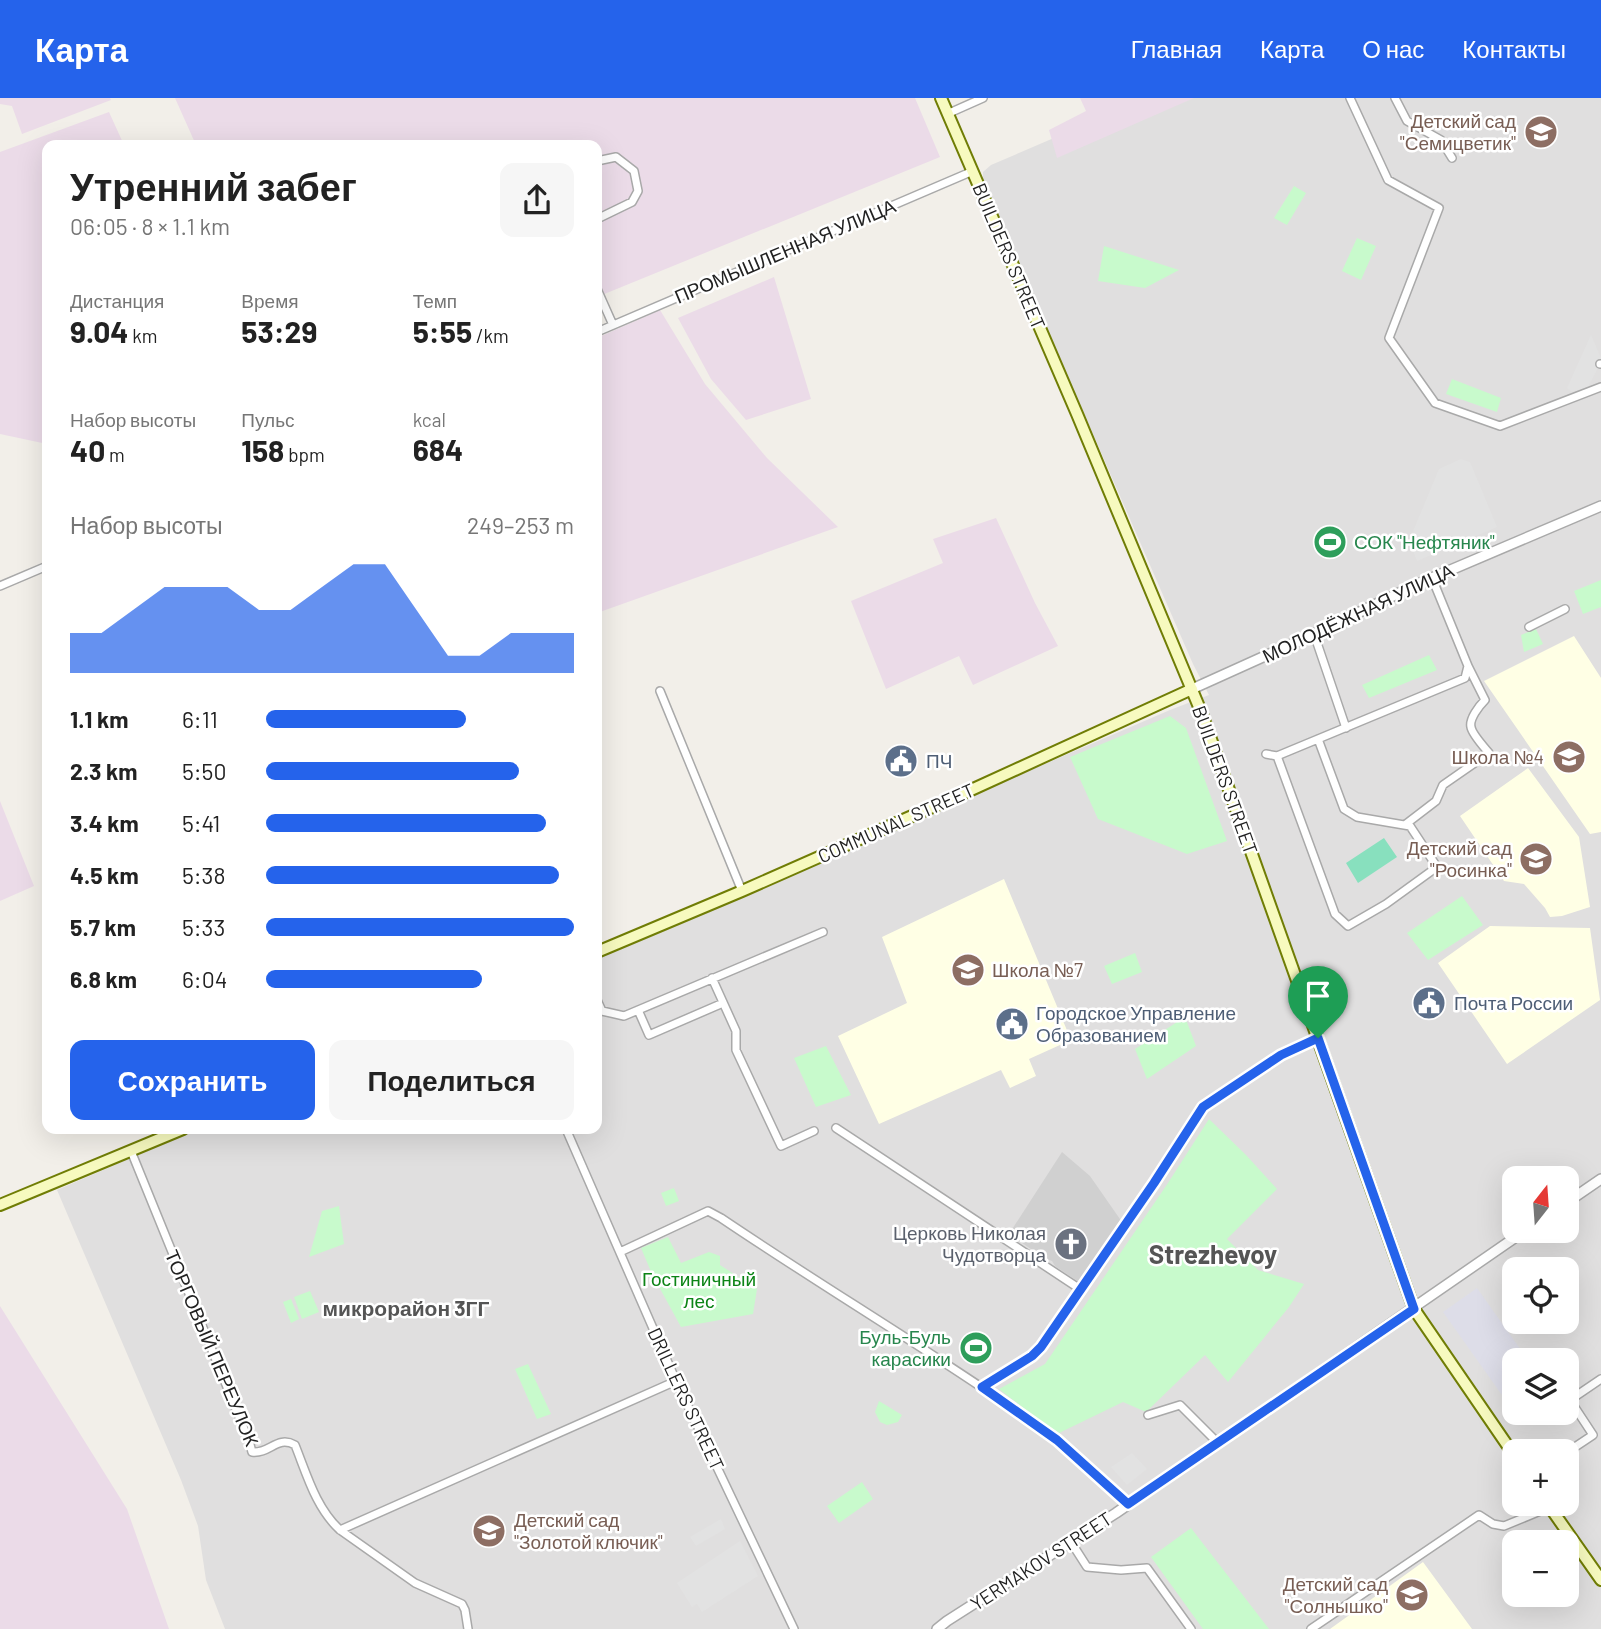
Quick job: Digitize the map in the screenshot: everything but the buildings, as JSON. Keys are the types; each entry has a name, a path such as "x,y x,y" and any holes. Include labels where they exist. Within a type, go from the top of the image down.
{"main road":[{"name":"BUILDERS STREET","path":"941,98 1192,689 1414,1309 1503,1439"},
{"name":"COMMUNAL STREET","path":"602,950 742,891 1192,689"},
{"path":"0,1205 171,1134"},
{"path":"1556,1516 1599,1573"}],"street":[{"path":"947,114 984,98"},
{"path":"1350,98 1388,180 1439,208 1389,338 1435,403 1500,426 1601,387"},
{"path":"1395,98 1406,121 1441,140 1452,158"},
{"path":"602,160 616,157 634,172 638,191 632,202 602,217"},
{"name":"ПРОМЫШЛЕННАЯ УЛИЦА","path":"602,330 973,171"},
{"path":"602,300 613,325"},
{"name":"МОЛОДЁЖНАЯ УЛИЦА","path":"1192,689 1432,578 1601,506"},
{"path":"0,586 42,568"},
{"path":"1406,824 1436,801 1443,785 1489,753 1471,727 1471,721 1485,700 1432,578"},
{"path":"1528,626 1565,609"},
{"path":"1314,634 1346,727"},
{"path":"1266,754 1278,757 1465,678 1468,666"},
{"path":"660,691 742,891"},
{"path":"1278,757 1335,914 1348,926 1385,904 1437,867 1410,826 1357,817 1344,809 1318,739"},
{"path":"602,1012 624,1016 823,932"},
{"path":"712,978 736,1031 736,1050 781,1146 814,1131"},
{"path":"638,1010 649,1035 723,1003"},
{"path":"982,1387 1032,1356 1041,1347 1203,1107 1281,1055 1318,1038"},
{"path":"836,1128 1080,1289"},
{"name":"DRILLERS STREET","path":"568,1134 676,1381 794,1629"},
{"name":"ТОРГОВЫЙ ПЕРЕУЛОК","path":"131,1151 252,1452 261,1453 283,1441 295,1445 323,1512 340,1530"},
{"path":"1579,1194 1601,1179"},
{"path":"620,1252 708,1211 982,1387 1057,1440 1128,1504"},
{"name":"YERMAKOV STREET","path":"937,1629 1128,1504 1508,1243"},
{"path":"1579,1444 1593,1435 1570,1400 1601,1379"},
{"path":"340,1530 676,1381"},
{"path":"1148,1415 1180,1405 1218,1443"},
{"path":"1311,1629 1479,1516 1493,1524 1504,1526 1525,1516"},
{"path":"340,1530 415,1583 462,1604 468,1629"},
{"path":"1071,1542 1087,1567 1121,1570 1147,1568 1191,1629"}],"shaded area":[{"path":"0,98 111,100 22,134 12,106 0,104"},
{"path":"175,98 915,98 940,157 602,295 602,140 194,140"},
{"path":"1080,98 1194,98 1057,158 1049,130 1086,111"},
{"path":"1147,98 1601,98 1601,1629 225,1629 206,1580 198,1526 181,1480 57,1190 186,1134 602,1134 602,955 1209,695 1193,664 983,181 983,172 991,165"},
{"path":"109,112 122,140 42,140 42,443 0,434 0,152"},
{"path":"774,277 811,399 746,420 711,379 678,318"},
{"path":"660,310 705,384 767,458 838,527 602,611 602,336"},
{"path":"1591,335 1601,358 1600,364 1588,387 1572,392 1567,388"},
{"path":"1461,459 1470,462 1497,527 1417,561 1409,541 1439,469"},
{"path":"996,518 1058,646 973,685 959,656 886,689 851,601 943,563 933,539"},
{"name":"Школа №4","path":"1574,636 1601,678 1601,832 1590,834 1484,681"},
{"name":"Детский сад \"Росинка\"","path":"1528,768 1579,837 1590,907 1550,917 1524,884 1504,881 1460,816"},
{"path":"0,801 34,886 0,901"},
{"name":"Школа №7","path":"1004,879 1071,1040 1029,1059 1036,1076 1010,1088 1001,1070 879,1124 838,1036 907,1003 882,937"},
{"path":"1490,926 1590,928 1600,1000 1507,1064 1438,963"},
{"path":"1062,1152 1090,1176 1122,1222 1082,1284 1009,1234"},
{"path":"1477,1288 1502,1323 1502,1334 1510,1334 1520,1348 1502,1348 1502,1395 1443,1312"},
{"path":"0,1306 127,1509 169,1629 0,1629"},
{"path":"1132,1453 1147,1469 1127,1485 1111,1467"},
{"path":"721,1519 725,1529 696,1546 690,1537"},
{"path":"740,1541 758,1576 702,1612 697,1604 692,1607 677,1583"},
{"name":"Детский сад \"Солнышко\"","path":"1423,1562 1472,1629 1330,1629"}],"green space":[{"path":"1294,186 1306,193 1287,225 1274,218"},
{"path":"1357,238 1376,246 1361,280 1342,271"},
{"path":"1104,246 1179,270 1145,288 1098,281"},
{"path":"1452,379 1501,398 1497,412 1446,394"},
{"path":"1601,580 1601,607 1583,614 1574,591"},
{"path":"1536,629 1543,644 1524,652 1521,635"},
{"path":"1429,655 1437,670 1369,698 1362,685"},
{"path":"1170,716 1186,728 1227,841 1187,854 1098,819 1070,757"},
{"path":"1384,838 1397,857 1358,883 1346,863"},
{"path":"1462,896 1483,925 1428,960 1407,933"},
{"path":"1135,953 1142,972 1112,984 1104,966"},
{"path":"1185,1017 1196,1046 1147,1079 1135,1049"},
{"path":"826,1046 851,1095 816,1107 794,1058"},
{"path":"1209,1119 1277,1189 1227,1239 1258,1270 1304,1284 1289,1307 1228,1382 1205,1355 1146,1412 1123,1402 1057,1434 999,1389 1045,1364"},
{"path":"674,1188 679,1201 666,1206 661,1193"},
{"path":"339,1206 344,1244 309,1257 322,1211"},
{"name":"Гостиничный лес","path":"668,1237 681,1263 709,1252 720,1256 720,1265 757,1289 753,1314 681,1327 641,1248"},
{"path":"310,1291 319,1312 302,1319 294,1297"},
{"path":"291,1299 299,1319 291,1323 283,1302"},
{"name":"Буль-Буль карасики","path":"974,1334 989,1344 977,1362 962,1353"},
{"path":"528,1364 551,1414 537,1419 515,1369"},
{"path":"879,1401 902,1415 898,1422 887,1425 880,1422 875,1412"},
{"path":"862,1482 873,1499 839,1523 827,1506"},
{"path":"1191,1528 1269,1629 1203,1629 1151,1557"}],"place":[{"name":"Детский сад \"Семицветик\"","path":"1541,132"},
{"name":"СОК \"Нефтяник\"","path":"1330,542"},
{"name":"Школа №4","path":"1569,757"},
{"name":"ПЧ","path":"901,761"},
{"name":"Детский сад \"Росинка\"","path":"1536,859"},
{"name":"Школа №7","path":"968,970"},
{"name":"Почта России","path":"1429,1003"},
{"name":"Городское Управление Образованием","path":"1012,1024"},
{"name":"Церковь Николая Чудотворца","path":"1071,1244"},
{"name":"Буль-Буль карасики","path":"976,1348"},
{"name":"Детский сад \"Золотой ключик\"","path":"489,1531"},
{"name":"Детский сад \"Солнышко\"","path":"1412,1595"}],"district":[{"name":"Strezhevoy","path":"1213,1255"},
{"name":"микрорайон 3ГГ","path":"406,1309"}],"route":[{"path":"1318,1038 1414,1309 1128,1504 1057,1440 982,1387 1032,1356 1041,1347 1203,1107 1281,1055 1318,1038"}]}
